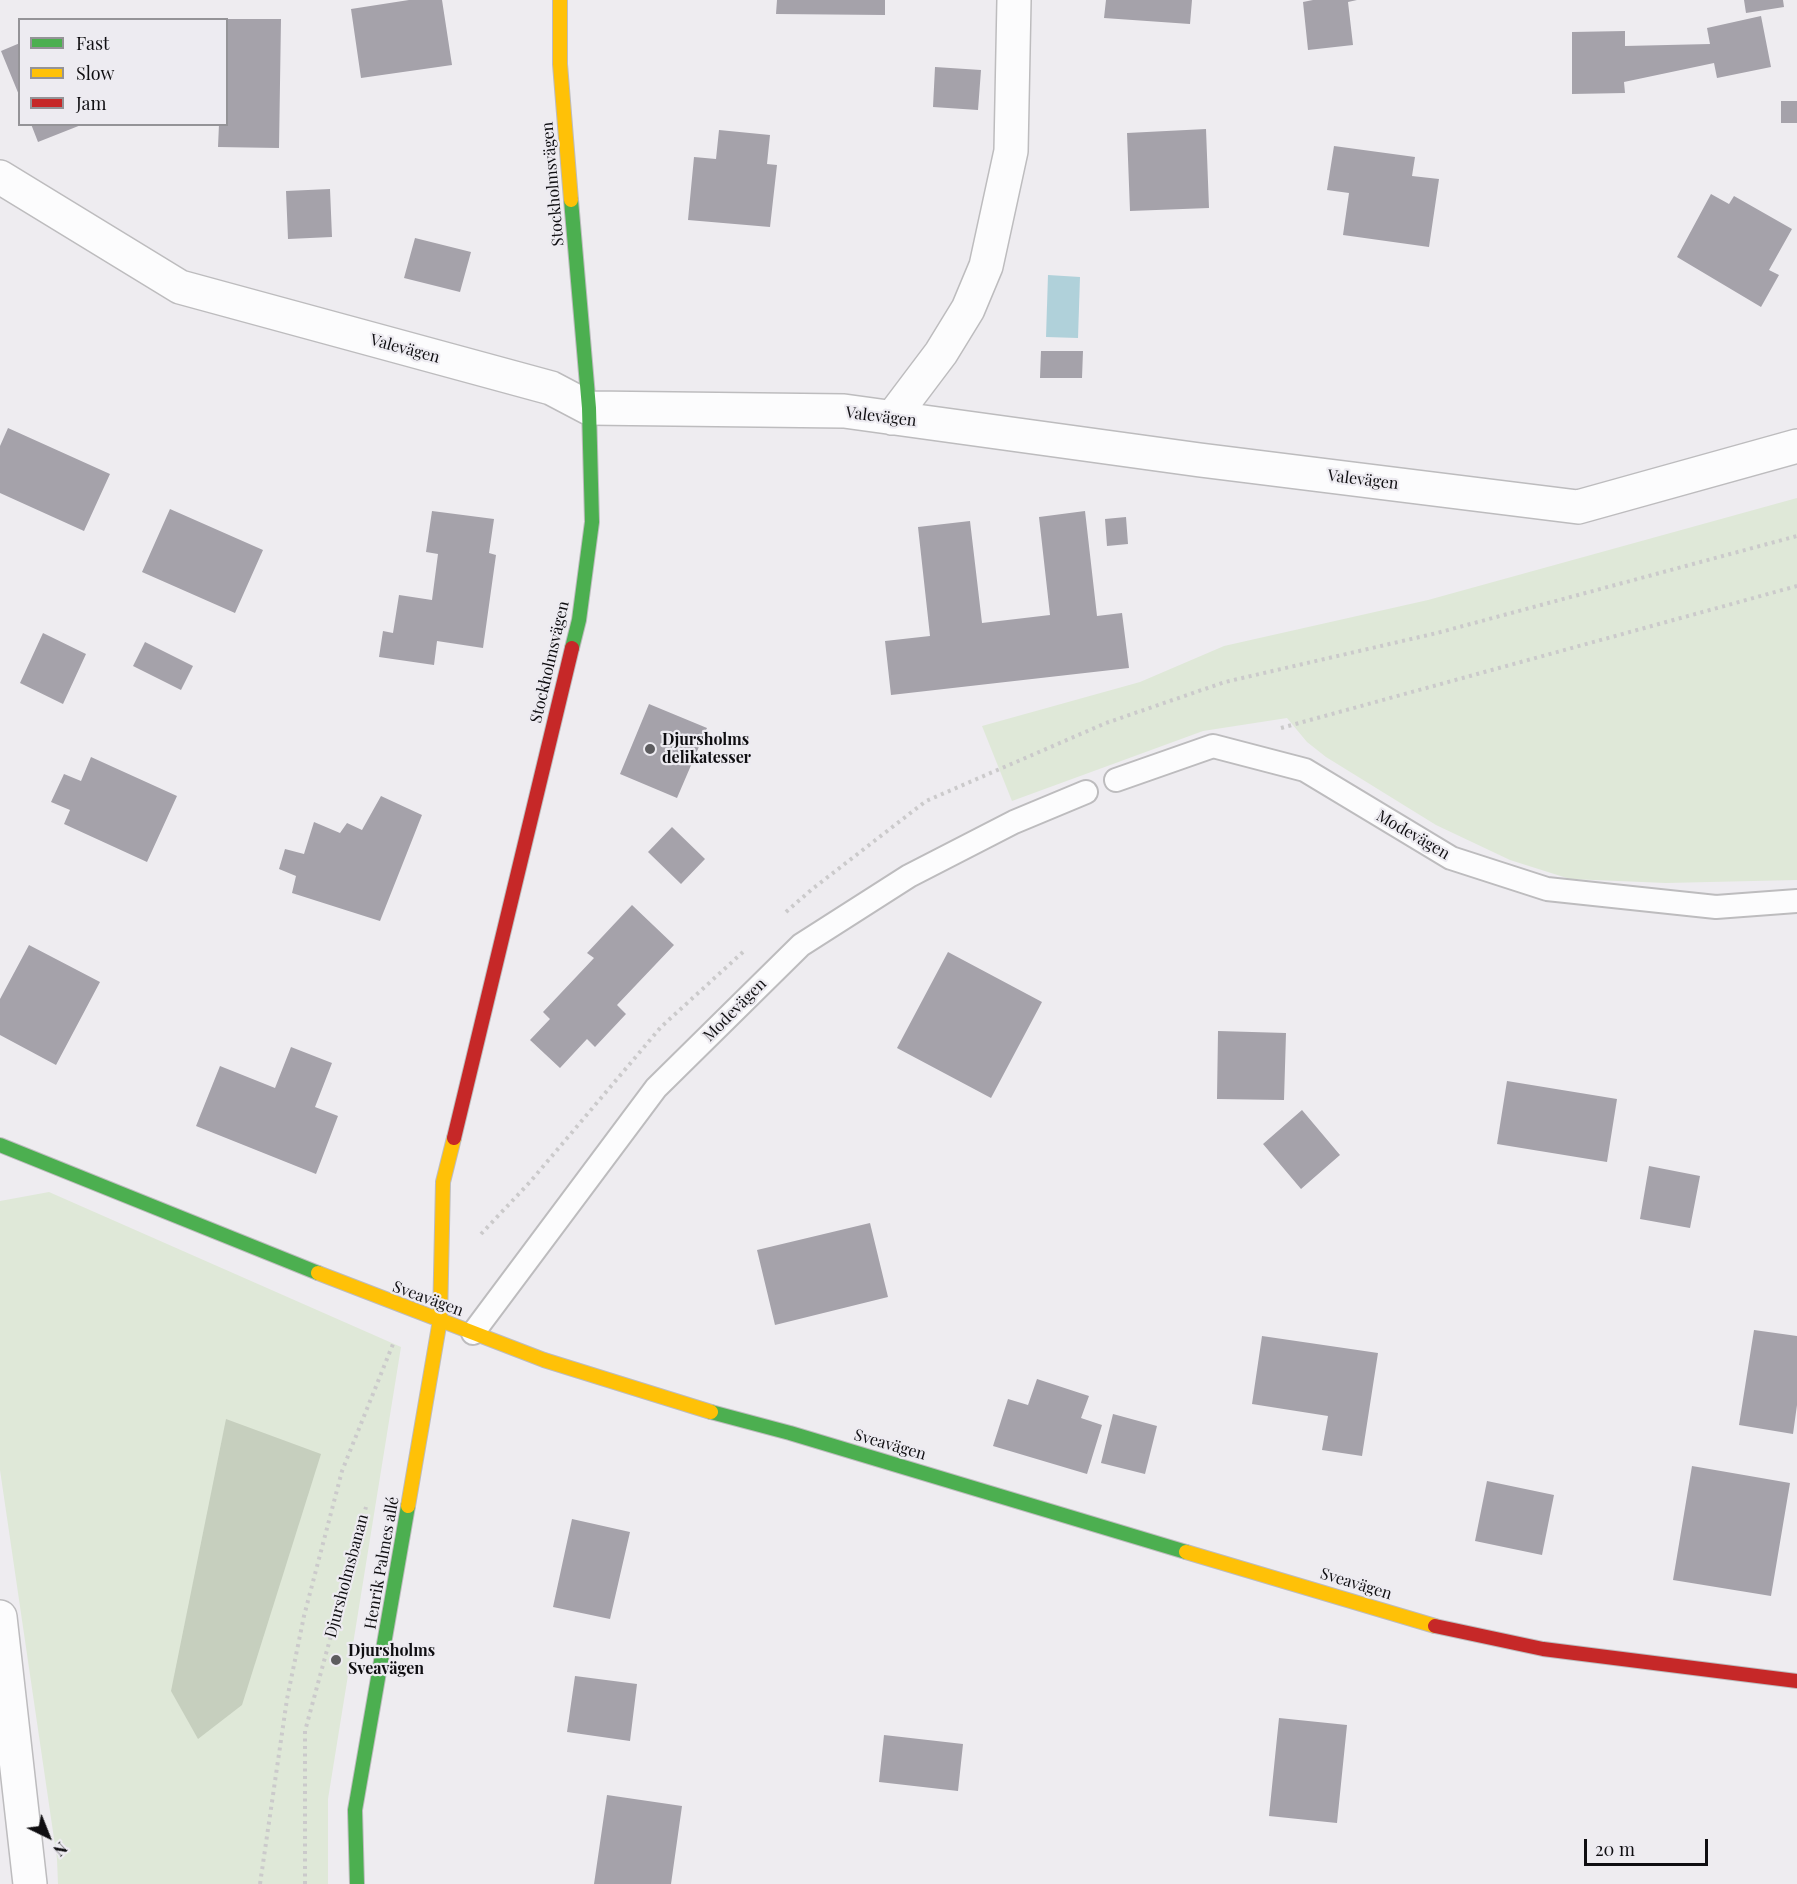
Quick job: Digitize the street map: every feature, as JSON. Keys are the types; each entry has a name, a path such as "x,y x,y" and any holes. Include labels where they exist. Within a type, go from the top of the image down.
{"street":[{"name":"Stockholmsvägen","path":"440,1320 442,1182 501,944 530,813 579,620 592,522 588,408 560,64 560,0"},
{"path":"892,418 941,353 968,309 986,266 1011,151 1014,0"},
{"name":"Valevägen","path":"0,177 180,287 551,388 588,408 844,411 1200,460 1578,507 1797,446"},
{"name":"Sveavägen","path":"0,1145 406,1310 440,1320 544,1360 695,1408 836,1447 1448,1630 1543,1649 1797,1681"},
{"name":"Henrik Palmes allé","path":"357,1884 355,1810 440,1320"},
{"path":"0,1617 30,1884"}],"lane":[{"name":"Modevägen","path":"1116,780 1214,746 1305,770 1451,858 1547,889 1716,907 1797,902"},
{"name":"Modevägen","path":"473,1333 656,1088 801,945 909,876 1014,822 1086,792"}],"path":[{"path":"1271,730 1797,586"},
{"path":"260,1884 287,1699 304,1616 342,1471 406,1310"},
{"name":"Djursholmsbanan","path":"305,1884 305,1731 368,1501"}],"green space":[{"path":"1797,498 1797,880 1666,883 1570,879 1510,860 1436,825 1326,757 1307,742 1287,718 1203,731 1012,801 982,726 1140,682 1224,646 1428,600"},
{"path":"49,1192 401,1347 328,1799 328,1884 58,1884 57,1859 0,1470 0,1201"},
{"path":"226,1419 321,1454 242,1705 198,1739 171,1691"}],"water":[{"path":"1048,275 1080,277 1078,338 1046,337"}],"building":[{"path":"409,0 442,0 452,65 361,78 351,9"},
{"path":"777,0 885,0 885,15 776,14"},
{"path":"1106,0 1192,0 1190,24 1104,18"},
{"path":"1357,0 1348,2 1353,45 1308,50 1303,2"},
{"path":"1744,0 1783,0 1784,7 1746,13"},
{"path":"1761,16 1771,67 1717,78 1714,63 1624,82 1625,93 1572,94 1572,32 1625,31 1625,46 1710,44 1707,28"},
{"path":"228,19 281,19 279,148 218,147 219,126 228,126"},
{"path":"18,44 18,93 1,51"},
{"path":"935,67 981,70 978,110 933,107"},
{"path":"1781,101 1797,101 1797,123 1781,123"},
{"path":"32,126 78,126 38,142"},
{"path":"1206,129 1209,208 1130,211 1127,133"},
{"path":"719,130 770,135 767,164 777,165 770,227 688,220 694,157 716,159"},
{"path":"1334,146 1415,157 1412,176 1439,179 1429,247 1343,235 1349,193 1327,190"},
{"path":"330,189 332,237 288,239 286,191"},
{"path":"1711,194 1729,204 1734,196 1792,229 1769,270 1779,275 1761,307 1677,257"},
{"path":"415,238 471,252 460,292 404,278"},
{"path":"1041,351 1083,351 1082,378 1040,378"},
{"path":"8,428 110,474 84,531 0,493 0,446"},
{"path":"170,509 263,550 235,613 142,572"},
{"path":"432,511 494,519 489,553 496,555 483,648 437,641 434,665 379,657 383,631 393,633 399,595 432,600 438,554 426,552"},
{"path":"1085,511 1097,616 1122,613 1129,668 891,695 885,641 930,636 918,527 970,521 982,623 1050,615 1039,517"},
{"path":"1126,517 1128,544 1107,546 1105,519"},
{"path":"43,633 86,654 63,704 20,683"},
{"path":"145,642 193,666 181,690 133,666"},
{"path":"649,704 707,728 677,798 620,774"},
{"path":"91,757 177,796 147,862 64,824 70,810 51,802 64,774 81,781"},
{"path":"381,796 422,815 380,921 292,893 296,876 279,869 285,849 304,854 314,822 340,833 347,823 362,830"},
{"path":"672,827 705,859 681,884 648,852"},
{"path":"632,905 674,945 617,1005 626,1014 595,1047 587,1039 560,1068 530,1040 550,1019 543,1012 594,958 587,953"},
{"path":"29,945 100,982 56,1065 0,1035 0,999"},
{"path":"948,952 1042,1002 991,1098 897,1048"},
{"path":"1218,1031 1286,1033 1284,1100 1217,1099"},
{"path":"291,1047 332,1063 315,1107 338,1116 316,1174 196,1126 220,1066 275,1088"},
{"path":"1507,1081 1617,1099 1607,1162 1497,1144"},
{"path":"1302,1110 1340,1155 1301,1189 1263,1144"},
{"path":"1649,1166 1700,1176 1690,1228 1640,1219"},
{"path":"870,1223 888,1297 775,1325 757,1250"},
{"path":"1754,1330 1797,1336 1797,1405 1793,1434 1739,1425"},
{"path":"1262,1336 1378,1353 1362,1456 1322,1450 1328,1416 1252,1404"},
{"path":"1037,1379 1089,1396 1081,1418 1102,1425 1087,1474 993,1446 1008,1399 1028,1405"},
{"path":"1113,1414 1157,1426 1145,1474 1101,1463"},
{"path":"1692,1466 1790,1483 1771,1596 1673,1580"},
{"path":"1487,1481 1554,1495 1542,1555 1475,1541"},
{"path":"572,1519 630,1532 610,1619 553,1607"},
{"path":"575,1676 637,1684 630,1741 567,1732"},
{"path":"1279,1718 1347,1725 1337,1823 1269,1816"},
{"path":"884,1735 963,1744 958,1791 879,1782"},
{"path":"607,1795 682,1806 671,1884 594,1884"}],"traffic: fast":[{"path":"571,200 589,408 592,522 579,620 572,648"},
{"path":"0,1145 318,1273"},
{"path":"711,1412 790,1433 1186,1552"},
{"path":"357,1884 355,1810 408,1506"}],"traffic: slow":[{"path":"560,0 560,64 571,200"},
{"path":"408,1506 440,1320 443,1182 454,1138"},
{"path":"318,1273 544,1360 711,1412"},
{"path":"1186,1552 1435,1626"}],"traffic: jam":[{"path":"454,1138 572,648"},
{"path":"1435,1626 1543,1649 1797,1681"}],"place":[{"name":"Djursholms delikatesser","path":"650,749"},
{"name":"Djursholms Sveavägen","path":"336,1660"}]}
